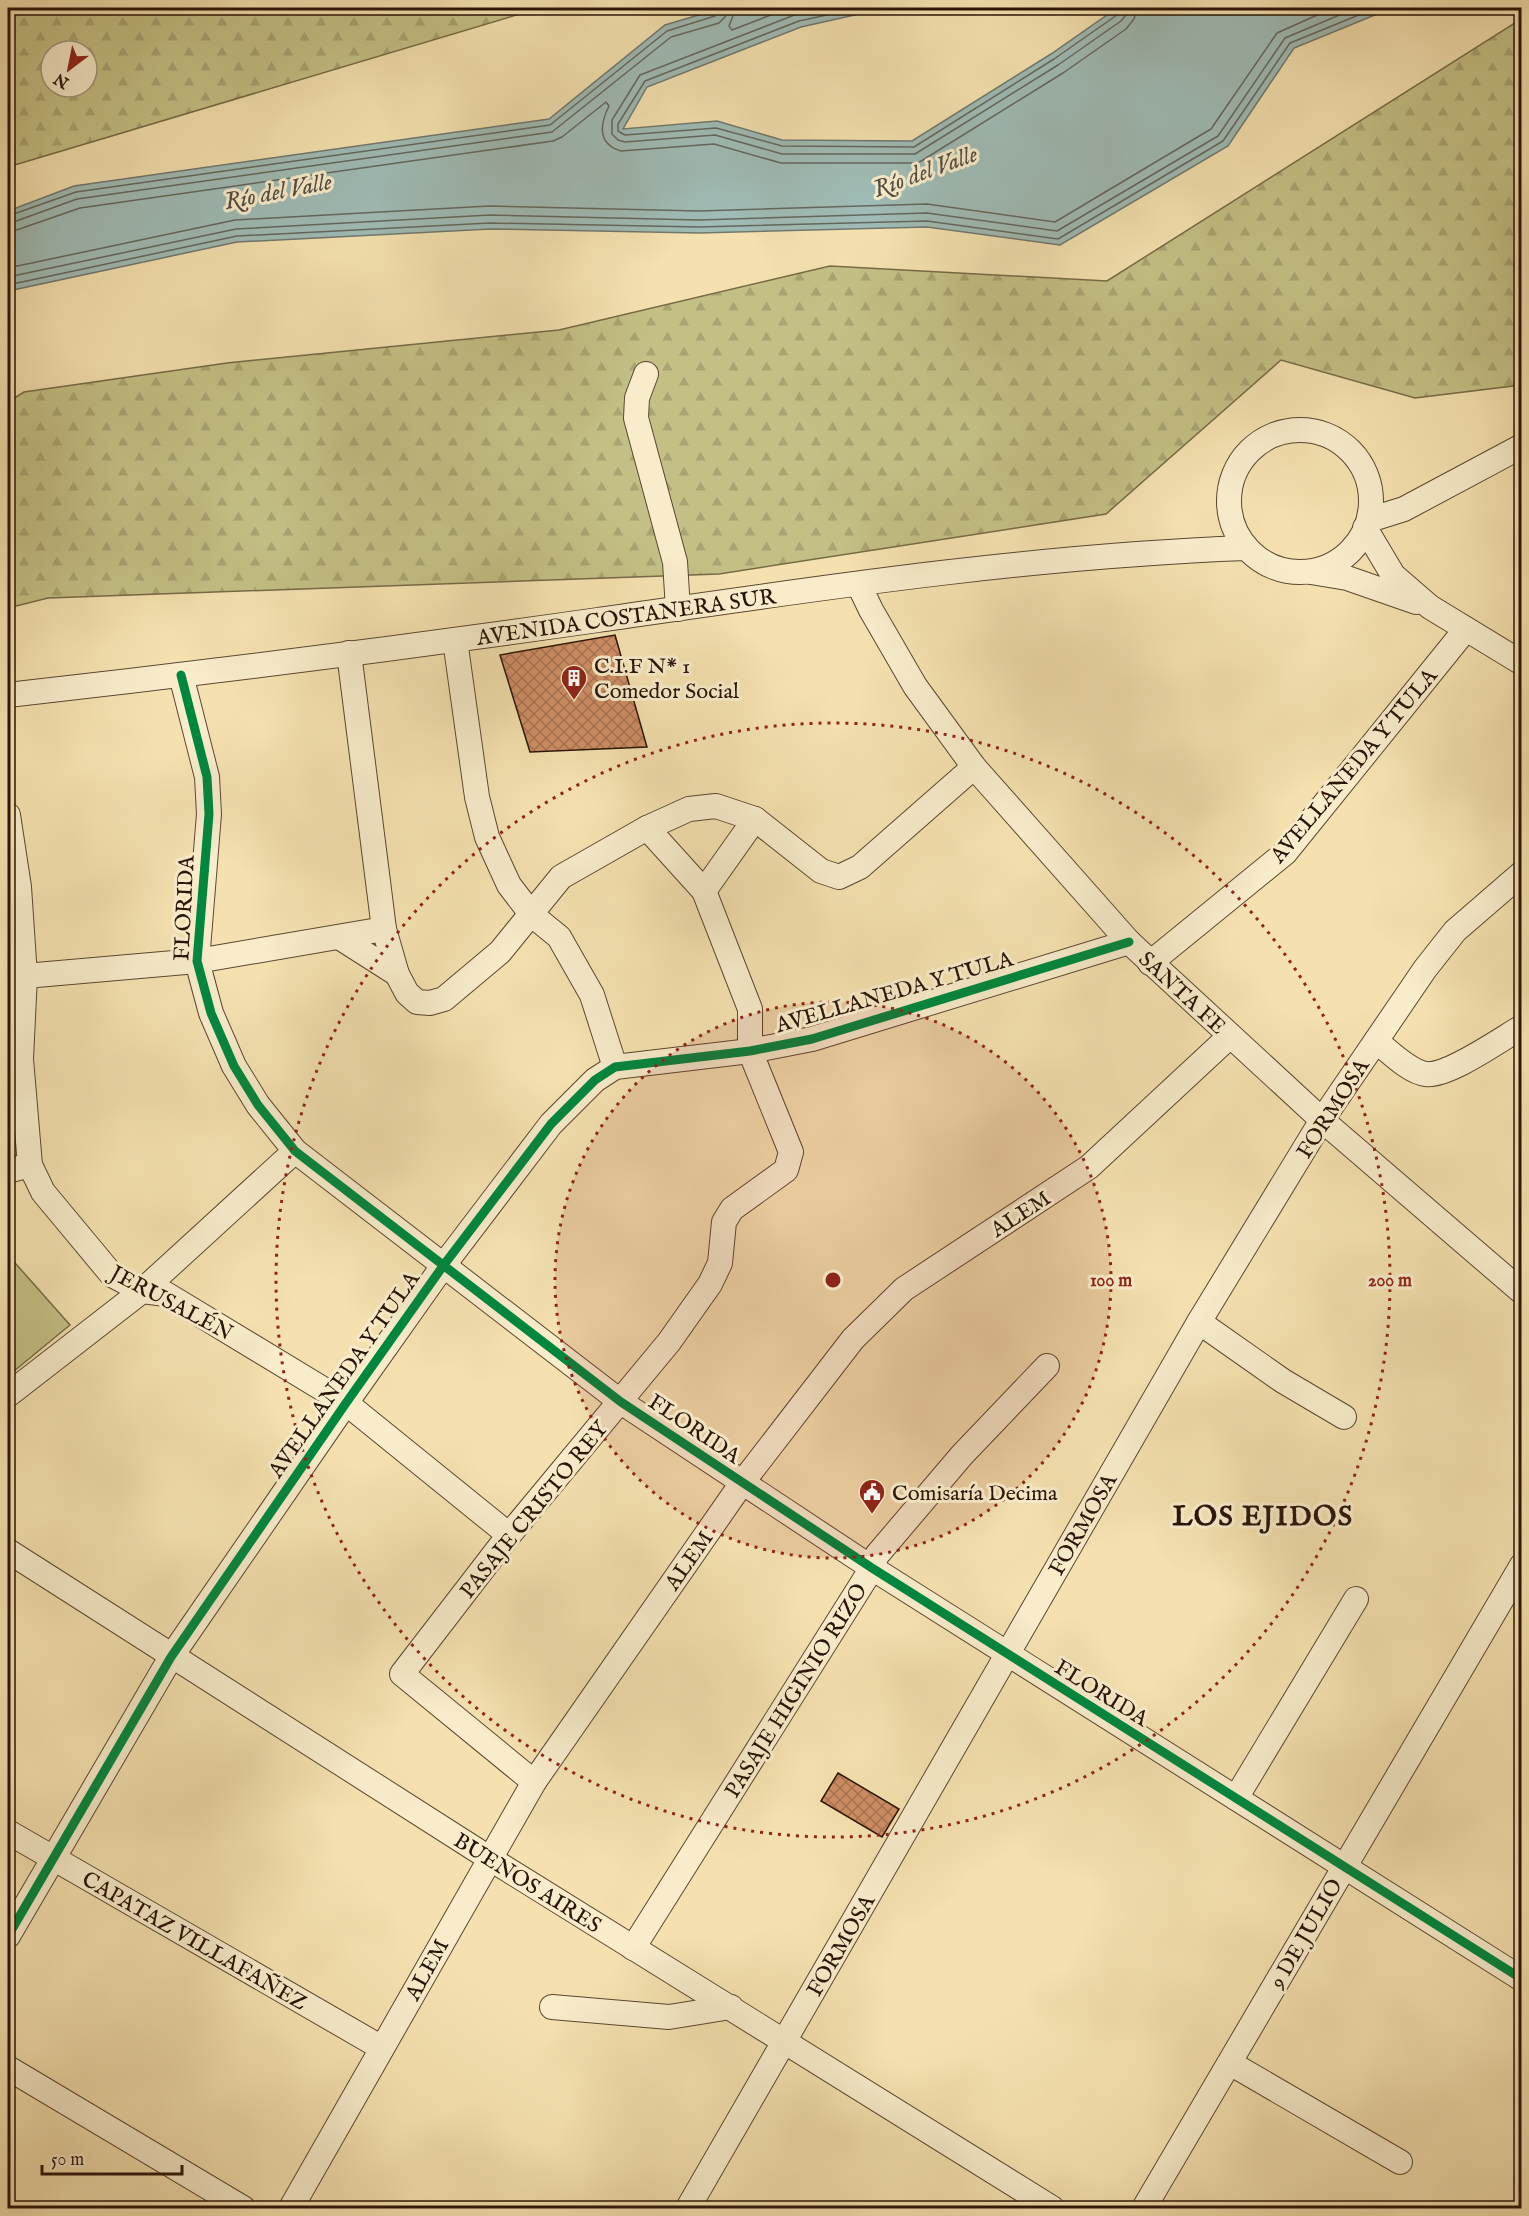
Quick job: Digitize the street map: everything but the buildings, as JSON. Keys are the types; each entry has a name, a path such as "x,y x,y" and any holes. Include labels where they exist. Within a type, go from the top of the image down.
{"street":[{"path":"646,374 637,398 636,418 675,562 678,609"},
{"path":"1310,572 1329,566 1347,555 1360,539 1367,524 1371,491 1367,477 1352,452 1340,442 1313,431 1284,431 1270,436 1252,448 1238,465 1232,478 1229,493 1230,515 1237,535 1246,548 1275,568 1292,572 1310,572 1369,584 1430,607"},
{"path":"1367,524 1404,509 1521,446"},
{"path":"1367,524 1393,575 1430,607 1521,663"},
{"name":"AVENIDA COSTANERA SUR","path":"8,695 455,640 1043,562 1170,550 1246,548"},
{"name":"SANTA FE","path":"859,585 915,686 974,767 1129,942 1322,1120 1521,1292"},
{"name":"AVELLANEDA Y TULA","path":"1150,963 1285,853 1466,629"},
{"path":"455,640 477,797 487,837 510,885 532,915 559,937 592,995 615,1067"},
{"path":"349,653 384,929 397,974 407,993 417,1002 430,1004 444,999 500,952 561,877 647,828 689,809 716,807 755,819 821,871 839,878 860,867 974,767"},
{"name":"FLORIDA","path":"182,675 207,777 209,814 197,961 211,1013 234,1066 258,1105 295,1152 621,1402 1007,1655 1521,1979"},
{"name":"JERUSALÉN","path":"8,815 19,887 25,976 19,1168 43,1192 112,1275 142,1291 166,1294 346,1403 509,1535"},
{"path":"704,891 755,819"},
{"name":"PASAJE CRISTO REY","path":"534,1782 402,1674 509,1535 621,1402 710,1284 720,1263 724,1222 732,1209 786,1170 790,1152 750,1051 750,1009 704,891 647,828"},
{"name":"FORMOSA","path":"688,2208 1199,1322 1322,1120 1425,969 1455,931 1521,873"},
{"path":"25,976 197,961 384,929"},
{"path":"339,937 397,974"},
{"name":"AVELLANEDA Y TULA","path":"8,1936 171,1657 443,1266 551,1124 595,1080 615,1067 750,1051 812,1039 1129,942"},
{"path":"1376,1041 1413,1069 1426,1074 1438,1073 1521,1027"},
{"name":"ALEM","path":"291,2208 534,1782 742,1483 853,1339 904,1289 1089,1167 1230,1036"},
{"path":"8,1395 142,1291 295,1152"},
{"path":"1199,1322 1283,1381 1344,1418"},
{"name":"PASAJE HIGINIO RIZO","path":"633,1948 872,1568 877,1555 962,1455 1047,1366"},
{"name":"BUENOS AIRES","path":"8,1551 489,1858 1052,2208"},
{"name":"9 DE JULIO","path":"1144,2208 1521,1565"},
{"path":"1236,1798 1356,1599"},
{"name":"CAPATAZ VILLAFAÑEZ","path":"8,1832 382,2048"},
{"path":"552,2007 669,2016 732,2007"},
{"path":"1230,2063 1400,2162"},
{"path":"8,2068 243,2208"}],"green space":[{"path":"8,8 540,8 8,167"},
{"path":"1521,19 1521,385 1415,398 1281,360 1106,514 719,574 48,598 8,608 8,402 24,392 227,363 559,330 830,266 1107,281"},
{"path":"8,1255 70,1325 8,1376"}],"water":[{"name":"Río del Valle","path":"722,8 886,8 801,27 647,87 623,129 717,121 782,140 912,141 1051,54 1117,8 1392,8 1294,48 1228,146 1060,245 927,227 699,233 491,229 237,242 8,291 8,211 74,186 549,119 665,25"}],"cycle path":[{"path":"181,675 207,777 209,814 197,961 211,1013 234,1066 258,1105 295,1151 621,1402 872,1568 1522,1979"},
{"path":"8,1936 171,1657 443,1266 551,1124 595,1080 615,1067 750,1051 812,1039 1129,942"}],"place":[{"name":"C.I.F N* 1 Comedor Social","path":"574,701"},
{"name":"Comisaría Decima","path":"872,1515"}],"district":[{"name":"LOS EJIDOS","path":"1263,1515"}]}
